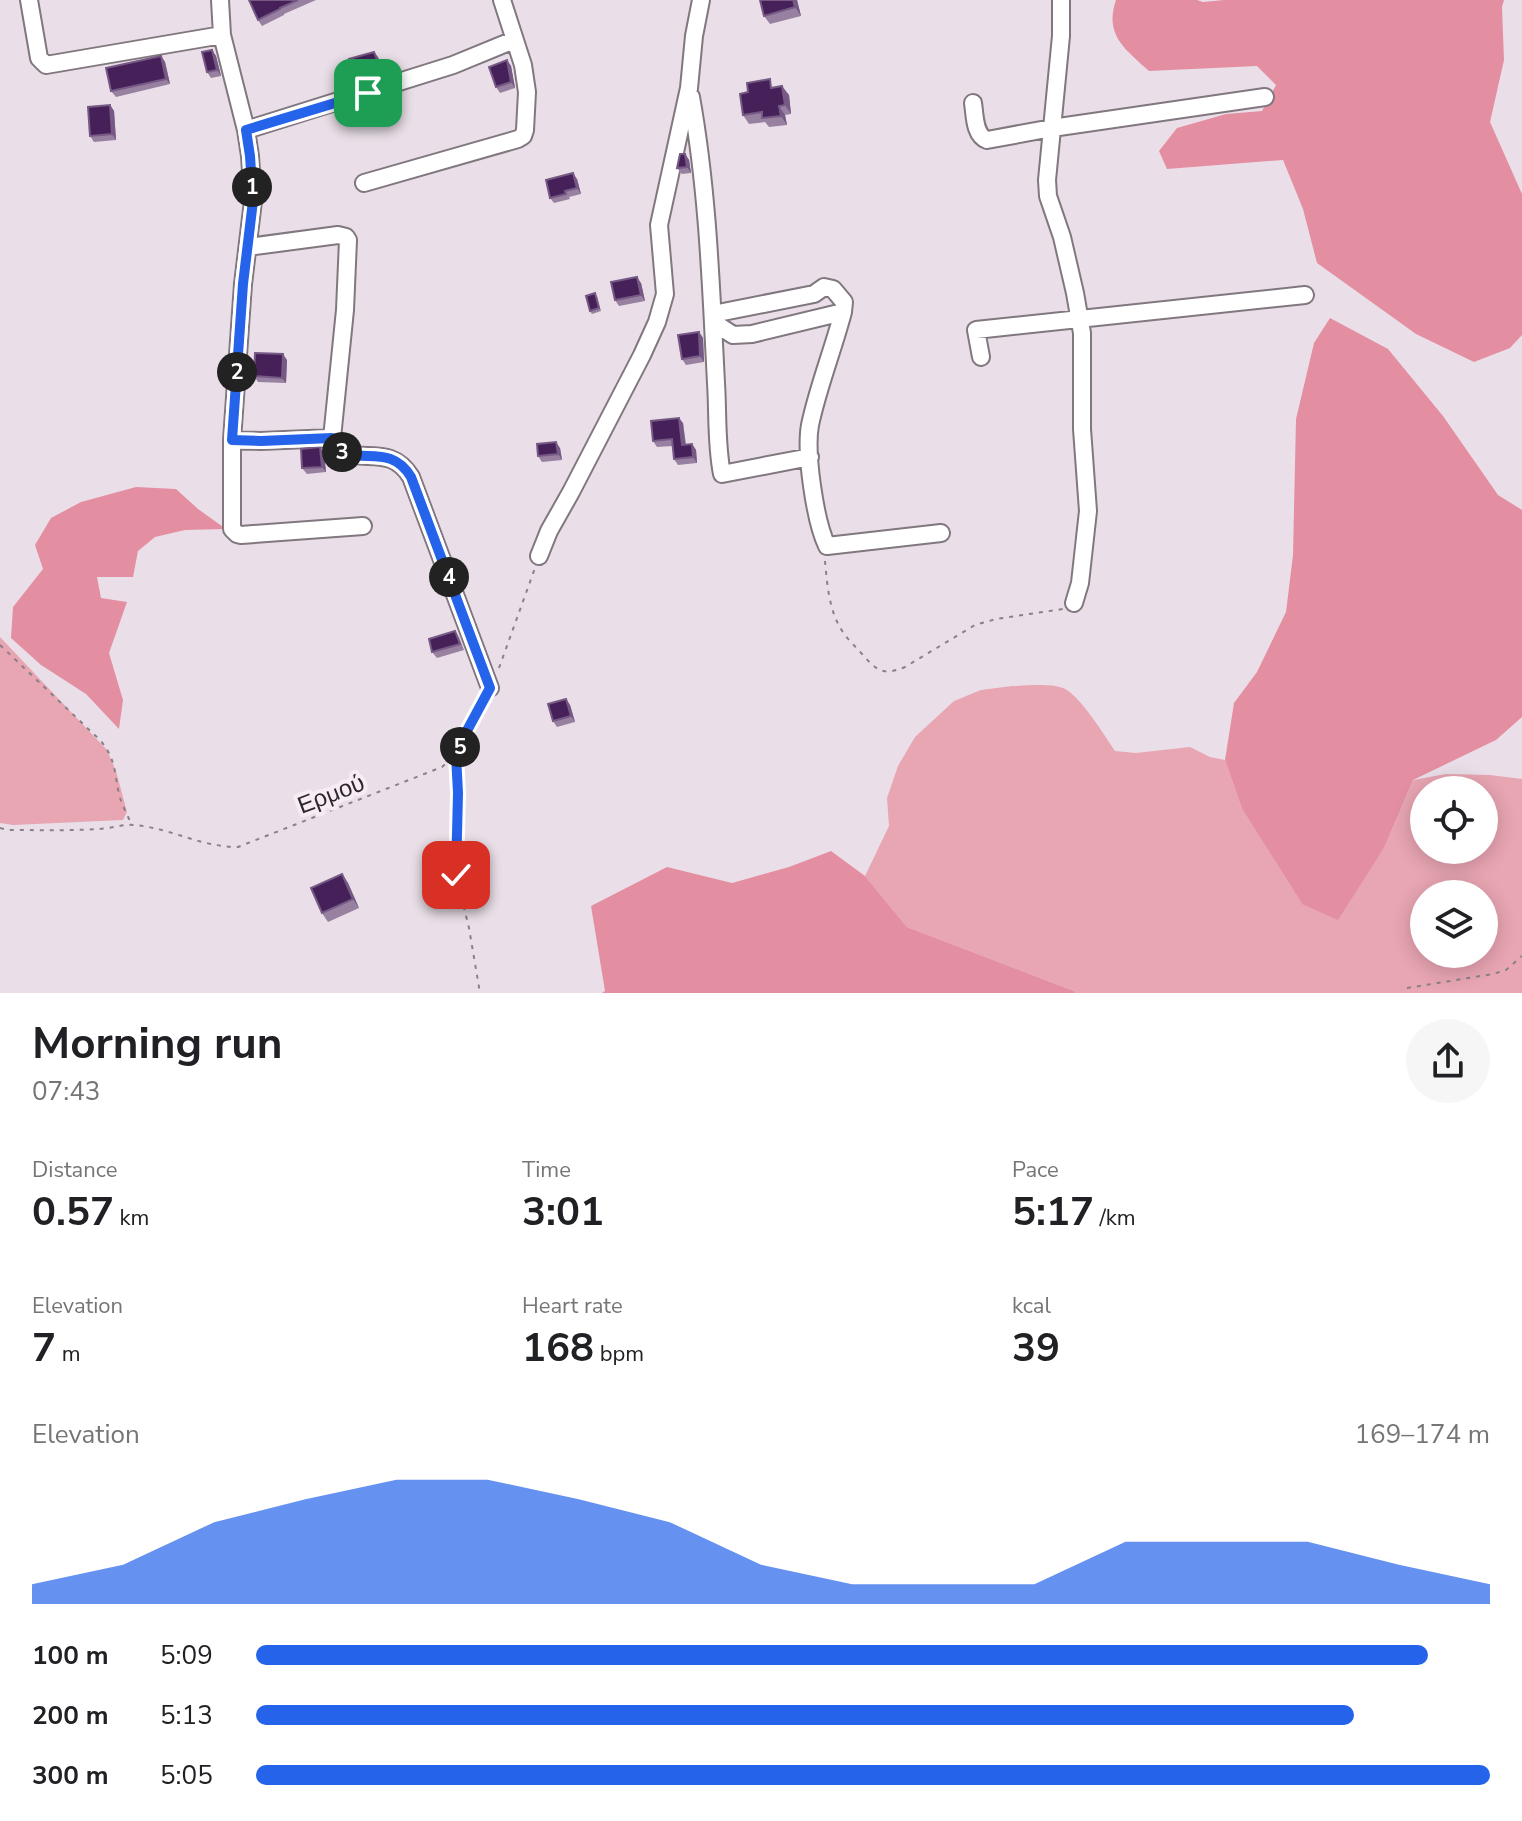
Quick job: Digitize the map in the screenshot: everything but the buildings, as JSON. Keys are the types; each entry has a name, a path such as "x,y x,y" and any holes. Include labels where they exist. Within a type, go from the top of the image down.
{"street":[{"path":"29,0 39,58 46,65 222,35"},
{"path":"220,0 222,35 246,130 253,201 243,284 232,440 231,525 234,532 241,535 363,526"},
{"path":"364,183 523,136 527,92 523,65 502,0"},
{"path":"539,556 657,322 665,294 659,225 689,88 701,0"},
{"path":"1061,0 1061,36 1047,180 1048,196 1062,237 1082,333 1082,429 1088,511 1080,583 1074,603"},
{"path":"246,130 439,70 514,40"},
{"path":"689,88 699,141 708,224 717,450 722,474 810,457"},
{"path":"973,103 979,133 987,140 1265,97"},
{"path":"248,247 338,235 348,240 345,310 332,438 335,446 350,455 386,457 406,467 490,688"},
{"path":"713,318 814,294 824,287 833,289 844,302 843,312 810,426 808,447 821,534 827,546 941,533"},
{"path":"981,357 976,330 1305,295"},
{"path":"713,318 733,335 752,334 843,312"},
{"path":"232,440 332,438"}],"path":[{"path":"827,546 827,580 840,629 874,668 883,672 894,672 905,667 975,625 996,619 1060,611 1074,603"},
{"path":"480,993 456,875 456,755 498,671 539,556"},
{"path":"0,645 108,750 131,824"},
{"name":"Ερμού","path":"0,828 84,830 112,829 131,824 204,844 238,847 442,767 456,755"},
{"path":"1407,988 1493,974 1506,970 1522,956"}],"shaded area":[{"path":"1116,0 1504,0 1504,60 1490,122 1522,194 1522,335 1510,348 1474,362 1416,334 1317,263 1303,209 1283,160 1167,169 1159,151 1177,128 1226,114 1262,111 1276,85 1257,66 1149,71 1125,48 1115,32 1113,12"},
{"path":"1330,318 1388,349 1443,416 1498,495 1522,510 1522,717 1496,740 1421,776 1410,776 1410,787 1385,846 1338,920 1302,904 1242,809 1225,760 1234,703 1257,672 1286,612 1293,555 1296,419 1314,343"},
{"path":"136,487 176,489 226,529 185,530 155,537 138,551 133,577 97,577 101,598 127,602 109,653 123,700 119,729 86,694 41,665 11,638 13,607 43,569 35,545 51,518 81,502"},
{"path":"0,637 107,750 127,812 123,820 0,823"},
{"path":"1012,686 1063,688 1084,707 1115,751 1136,753 1190,747 1210,757 1225,760 1242,809 1302,904 1385,846 1410,787 1410,864 1498,864 1498,776 1522,779 1522,993 1075,993 907,927 865,876 889,826 887,798 898,766 915,737 954,701 981,690"},
{"path":"1446,774 1498,776 1435,776"},
{"path":"831,851 865,876 907,927 1075,993 602,993 605,991 591,906 667,867 732,883"}],"route":[{"path":"368,93 246,130 253,201 243,284 232,440 332,438 335,446 350,455 386,457 406,467 490,688 456,755 456,875"}]}
